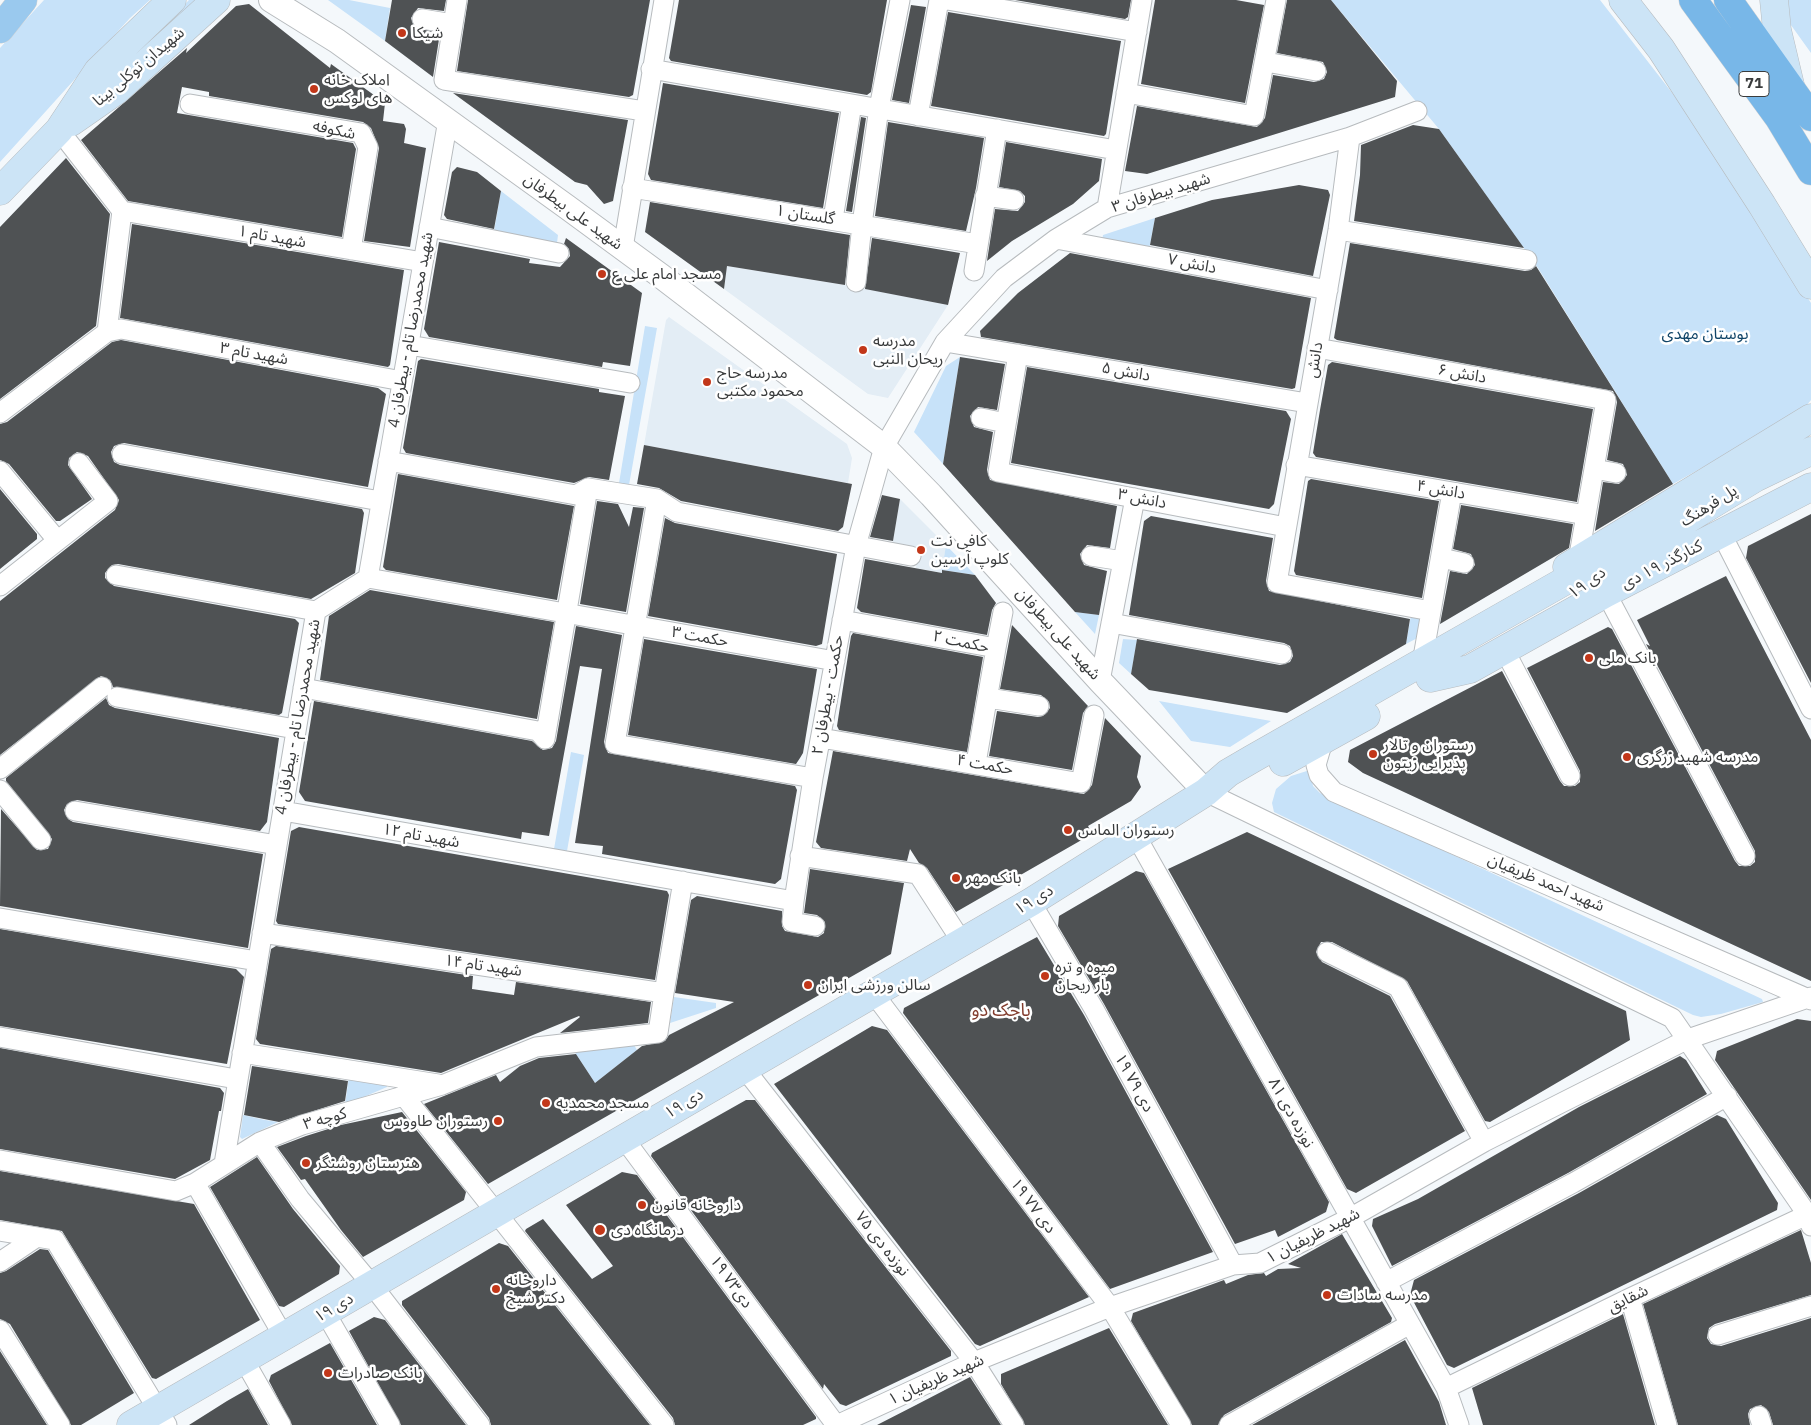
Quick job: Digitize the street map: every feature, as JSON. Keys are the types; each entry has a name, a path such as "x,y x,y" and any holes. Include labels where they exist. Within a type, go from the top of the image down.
{"highway":[{"name":"71","path":"1693,0 1779,118 1811,171"},
{"name":"71","path":"1728,0 1811,117"}],"main road":[{"path":"0,29 23,0"},
{"name":"شهیدان توکلی بینا","path":"0,191 59,130 98,71 172,0"},
{"name":"شهیدان توکلی بینا","path":"59,130 117,90 216,0"},
{"path":"1624,0 1661,49 1762,205 1811,285"},
{"path":"1774,0 1777,30 1791,89"},
{"path":"1469,634 1483,615 1578,561 1811,418"},
{"name":"پل فرهنگ","path":"1611,566 1755,478 1811,451"},
{"name":"کنارگذر ۱۹ دی","path":"1426,671 1470,669 1606,594 1811,487"},
{"name":"۱۹ دی","path":"1206,792 1235,786 1323,741 1426,671 1469,634 1584,570 1611,566"},
{"name":"۱۹ دی","path":"131,1425 163,1417 244,1360 626,1140 744,1068 1031,902 1206,792 1228,773 1593,583 1611,566"}],"street":[{"name":"شهید علی بیطرفان","path":"271,0 337,41 448,120 623,248 884,447 931,494 1100,681 1206,792"},
{"name":"شهید علی بیطرفان","path":"296,0 337,41"},
{"path":"457,0 444,80 644,111"},
{"path":"623,248 644,111 664,0"},
{"path":"856,282 862,224 879,108 900,0"},
{"path":"918,116 939,0"},
{"path":"947,0 1136,32"},
{"path":"1107,208 1142,0"},
{"path":"1126,93 1254,116 1266,62 1276,0"},
{"path":"422,19 453,24"},
{"path":"1266,62 1316,71"},
{"path":"651,70 1116,150"},
{"name":"شکوفه","path":"190,104 361,133 368,147 351,250"},
{"path":"833,219 852,104"},
{"name":"شهید بیطرفان ۳","path":"884,447 945,342 1004,278 1056,238 1107,208 1350,136 1417,111"},
{"name":"شهید محمدرضا تام - بیطرفان 4","path":"224,1164 236,1079 316,611 368,578 448,120"},
{"path":"0,413 107,332 122,211 59,130"},
{"path":"974,272 997,130"},
{"name":"دانش","path":"1350,136 1338,230 1277,583 1431,611"},
{"name":"گلستان ۱","path":"632,188 833,219 978,244"},
{"path":"985,196 1014,200"},
{"name":"شهید تام ۱","path":"122,211 423,262"},
{"path":"429,227 559,253"},
{"path":"1338,230 1527,260"},
{"name":"دانش ۷","path":"1056,238 1328,290"},
{"name":"شهید تام ۳","path":"107,332 121,329 402,381"},
{"name":"دانش ۵","path":"945,342 1307,403"},
{"path":"409,345 630,383"},
{"name":"۶ دانش","path":"1317,348 1606,400 1594,469"},
{"path":"981,418 1006,423 1018,354"},
{"name":"دانش ۳","path":"1006,423 998,472 1286,527"},
{"name":"حکمت - بیطرفان ۲","path":"815,926 792,922 800,856 856,546 884,447"},
{"path":"122,454 380,501"},
{"path":"388,461 576,495 588,488 657,499 677,512 911,556"},
{"path":"0,586 108,501 79,463"},
{"name":"دانش ۴","path":"1296,465 1586,515"},
{"path":"1578,561 1594,469 1616,472"},
{"path":"0,471 57,540"},
{"path":"303,688 538,731 545,739 588,488"},
{"path":"1426,671 1431,611 1452,492"},
{"path":"1100,681 1135,498"},
{"path":"657,499 614,744 814,778"},
{"path":"1722,535 1811,709"},
{"path":"1091,556 1123,561"},
{"path":"1441,558 1464,563"},
{"path":"116,575 316,611"},
{"name":"حکمت ۳","path":"368,578 835,661"},
{"path":"1606,594 1745,856"},
{"path":"996,648 1004,612"},
{"name":"حکمت ۲","path":"842,620 996,648 976,764"},
{"path":"1112,622 1282,654"},
{"path":"1504,649 1570,776"},
{"path":"0,768 102,687"},
{"path":"117,697 295,729"},
{"path":"988,698 1040,706"},
{"name":"حکمت ۴","path":"821,738 1081,783 1094,715"},
{"name":"شهید احمد ظریفیان","path":"1323,741 1316,765 1319,775 1334,792 1810,998"},
{"path":"0,790 41,840"},
{"path":"1206,792 1672,1018 1810,1218"},
{"path":"75,811 277,846"},
{"name":"شهید تام ۱۲","path":"283,811 794,901"},
{"name":"نوزده دی ۸۱","path":"1136,836 1446,1388 1459,1425"},
{"path":"800,856 918,874 962,942"},
{"path":"664,993 684,881"},
{"name":"۱۹ دی ۷۹","path":"1031,902 1094,1009 1233,1265"},
{"path":"0,918 257,962"},
{"name":"شهید تام ۱۴","path":"262,933 664,993"},
{"path":"1326,952 1398,987 1484,1142"},
{"name":"کوچه ۳","path":"0,1160 176,1192 195,1183 260,1142 302,1125 442,1085 536,1047 658,1033 664,993"},
{"name":"۱۹ دی ۷۷","path":"874,994 1110,1308 1181,1425"},
{"name":"شهید ظریفیان ۱","path":"837,1425 974,1362 1110,1308 1233,1265 1260,1263 1350,1218 1484,1142 1688,1039 1810,998"},
{"path":"0,1037 236,1079"},
{"path":"242,1052 442,1085"},
{"name":"نوزده دی ۷۵","path":"744,1068 974,1362 1014,1425"},
{"path":"404,1096 664,1425"},
{"path":"1386,1282 1572,1183 1726,1096"},
{"name":"۱۹ دی۷۳","path":"626,1140 837,1425"},
{"path":"260,1142 300,1199 372,1286 480,1425"},
{"path":"195,1183 284,1337"},
{"name":"شقایق","path":"1446,1388 1630,1298 1810,1218"},
{"path":"0,1231 46,1238 163,1417"},
{"path":"0,1262 46,1238"},
{"path":"1630,1298 1667,1425"},
{"path":"1718,1335 1811,1306"},
{"path":"325,1312 390,1425"},
{"path":"1229,1425 1410,1324"},
{"path":"0,1330 60,1425"},
{"path":"244,1360 281,1425"}],"shaded area":[{"name":"مدرسه ریحان النبی","path":"727,266 851,286 948,305 888,398 868,394 724,289"},
{"name":"مدرسه حاج محمود مکتبی","path":"669,317 847,444 852,458 848,483 644,445 666,320"},
{"path":"900,499 946,545 942,573 916,568 917,559 891,553"}],"green space":[{"path":"44,0 150,0 130,18 0,162 0,48"},
{"path":"189,0 202,0 89,103"},
{"path":"328,0 349,0 390,8 385,41"},
{"name":"بوستان مهدی","path":"1331,0 1600,0 1694,121 1811,303 1811,400 1801,412 1673,484 1538,268 1439,129"},
{"path":"1773,0 1811,0 1811,53"},
{"path":"501,191 558,235 557,243 494,231"},
{"path":"1155,218 1149,250 1102,242 1103,235"},
{"path":"645,326 657,328 629,485 619,483"},
{"path":"960,357 943,464 914,432 946,366"},
{"path":"946,545 975,575 942,570"},
{"path":"1075,612 1099,615 1095,634"},
{"path":"1411,615 1425,618 1423,635 1406,644"},
{"path":"1123,639 1137,640 1131,674 1119,663"},
{"path":"1159,701 1271,721 1230,747 1191,741"},
{"path":"571,752 584,755 567,851 554,849"},
{"path":"1310,770 1313,786 1320,793 1762,999 1763,1002 1721,1014 1701,1017 1693,1015 1274,812 1272,803 1276,789 1291,776"},
{"path":"674,997 716,1003 716,1008 670,1023"},
{"path":"634,1045 637,1050 595,1083 574,1051"},
{"path":"349,1076 386,1082 387,1087 345,1105"},
{"path":"243,1115 278,1122 242,1139 240,1137"}],"building":[{"path":"392,0 446,0 444,11 418,8 411,18 415,28 440,33 433,77 385,41"},
{"path":"468,0 650,0 633,95 629,97 457,71"},
{"path":"679,0 887,0 871,92 867,95 671,61 669,58"},
{"path":"1015,0 1131,0 1128,17 1125,19"},
{"path":"1155,0 1236,0 1264,5 1245,103 1141,84"},
{"path":"1287,0 1331,0 1397,81 1395,97 1147,174 1125,171 1137,106 1257,127 1265,118 1273,75 1314,82 1324,79 1327,72 1323,62 1277,53"},
{"path":"249,4 330,68 331,64 385,103 383,121 404,124 406,129 404,143 426,148 410,247 364,241 379,148 371,128 363,122 209,96 209,92 182,87 177,113 353,143 356,149 342,237 128,201 81,140 187,48 186,53 236,6"},
{"path":"911,5 926,7 909,103 892,100"},
{"path":"948,12 1121,41 1106,134 1104,136 931,106"},
{"path":"663,83 839,113 823,208 651,180 648,174"},
{"path":"453,93 628,120 613,201 604,204 587,185 575,182"},
{"path":"861,117 866,118 852,212 846,211"},
{"path":"888,122 984,138 976,188 966,231 875,216"},
{"path":"1413,125 1439,129 1524,248 1354,221 1360,175 1361,145"},
{"path":"1006,142 1102,159 1099,181 1073,204 1012,241 987,261 995,209 1018,211 1025,202 1025,196 1020,191 999,187"},
{"path":"66,158 110,214 96,326 0,399 0,227"},
{"path":"457,167 477,172 501,191 494,229 447,219 444,215 452,172"},
{"path":"1299,185 1328,190 1330,195 1313,276 1150,245 1155,218 1212,200"},
{"path":"650,202 850,235 845,285 727,266 724,289 645,232"},
{"path":"132,224 404,270 390,365 388,367 120,318"},
{"path":"566,238 642,293 630,366 603,362 602,367 429,337 424,329 439,242 530,259 529,263 560,267 570,256 569,249 564,244"},
{"path":"872,238 960,253 948,305 865,289"},
{"path":"1350,243 1525,271 1531,270 1536,266 1673,484 1595,531 1603,482 1619,484 1627,475 1623,464 1607,460 1617,402 1613,391 1334,338"},
{"path":"1070,253 1311,298 1295,388 981,337 980,331 1018,293"},
{"path":"121,340 378,388 386,394 368,487 124,443 114,446 111,452 114,462 120,465 362,509 364,513 355,573 311,599 118,564 112,565 105,573 105,578 114,586 295,619 299,623 282,713 279,715 113,687 110,680 101,676 0,755 0,601 115,510 119,500 88,456 77,452 69,458 68,465 92,499 60,521 56,521 9,464 0,460 0,424 7,422 112,342"},
{"path":"960,357 1005,364 997,410 978,407 970,416 974,427 993,432 987,470 990,480 1117,506 1110,548 1087,545 1080,554 1084,565 1107,571 1099,615 1075,612 943,464"},
{"path":"421,359 599,389 599,392 625,396 609,480 589,477 574,483 406,453 403,448 418,361"},
{"path":"1332,362 1593,409 1577,502 1316,457 1313,453 1320,410 1328,365"},
{"path":"1027,367 1286,411 1291,419 1274,504 1269,509 1011,463"},
{"path":"644,445 852,484 843,527 838,531 681,501 659,488 637,484"},
{"path":"398,474 574,506 557,600 386,570 383,567"},
{"path":"1311,479 1439,501 1422,598 1296,575 1294,571 1308,481"},
{"path":"0,489 37,534 37,539 0,569"},
{"path":"882,495 900,499 893,541 870,537"},
{"path":"597,501 618,504 629,527 633,507 644,508 626,612 580,604"},
{"path":"1461,505 1573,524 1569,548 1440,624 1450,571 1467,574 1475,565 1471,554 1453,549"},
{"path":"1811,514 1811,683 1746,558 1748,546"},
{"path":"1151,516 1273,538 1266,581 1269,591 1410,619 1406,644 1287,713 1149,690 1131,674 1137,639 1280,665 1290,662 1293,656 1290,646 1284,643 1129,615 1144,521"},
{"path":"665,518 675,523 837,554 822,644 816,646 648,616"},
{"path":"865,559 942,573 942,570 975,575 996,603 992,610 987,635 861,612 857,608"},
{"path":"1726,576 1811,740 1811,981 1363,773 1348,762 1350,750 1502,671 1560,781 1564,786 1575,786 1580,782 1580,771 1527,668 1608,627 1612,629 1735,861 1739,866 1750,866 1755,862 1755,851 1646,644 1650,646 1637,620"},
{"path":"370,590 554,622 537,719 320,680 329,616"},
{"path":"1012,625 1088,706 1083,713 1072,770 989,756 997,711 1038,717 1043,716 1050,708 1049,702 1041,695 1000,689"},
{"path":"576,626 622,635 604,742 608,753 795,786 797,790 781,879 775,884 602,854 603,846 575,843 602,669 580,666 549,836 522,832 521,839 305,801 299,792 314,701 532,741 543,750 552,748 556,741"},
{"path":"853,633 983,657 967,752 839,730 837,726"},
{"path":"644,639 817,669 803,753 796,764 628,735"},
{"path":"106,698 109,705 115,708 279,738 267,822 260,831 77,800 67,804 64,810 68,819 73,822 263,854 248,948 0,906 1,809 37,850 48,849 52,839 6,781 6,778"},
{"path":"1105,718 1141,756 1137,777 1141,787 1131,801 1088,826 1092,834 956,912 927,868 919,863 910,849 907,861 821,848 816,842 833,751 1084,794 1092,785"},
{"path":"299,827 667,891 669,895 655,980 278,924 276,921 291,831"},
{"path":"1247,832 1626,1011 1630,1040 1490,1122 1485,1121 1407,981 1332,942 1321,942 1316,952 1322,962 1390,996 1465,1131 1356,1193 1347,1189 1168,869"},
{"path":"810,869 904,883 891,954 488,1184 424,1104 496,1075 500,1082 520,1066 539,1058 576,1054 595,1083 642,1046 665,1041 669,1035 734,1002 675,993 691,900 697,896 782,911 782,926 785,931 818,937 824,933 825,922 817,915 804,913"},
{"path":"1136,871 1144,873 1329,1202 1326,1212 1278,1237 1275,1230 1235,1244 1104,1004 1058,926 1059,916"},
{"path":"0,929 236,969 244,977 227,1064 0,1026"},
{"path":"1037,937 1084,1015 1213,1252 1110,1289 903,1013 904,1008"},
{"path":"276,946 473,976 472,989 514,995 516,982 651,1002 648,1023 560,1033 579,1016 441,1073 260,1044 256,1039 271,949"},
{"path":"1797,1019 1811,1021 1811,1200 1715,1060 1717,1051"},
{"path":"872,1026 887,1030 1089,1297 980,1346 975,1344 774,1084"},
{"path":"0,1048 220,1088 224,1093 210,1160 175,1179 0,1149"},
{"path":"1680,1056 1686,1060 1707,1094 1568,1173 1392,1266 1372,1226 1373,1219 1418,1199 1579,1107"},
{"path":"252,1066 348,1081 345,1101 279,1122 244,1115"},
{"path":"746,1100 755,1100 951,1351 951,1356 846,1406 840,1404 824,1384 823,1389 651,1156 652,1153"},
{"path":"402,1112 466,1192 464,1200 363,1257 341,1230 305,1179 301,1180 277,1147 341,1125"},
{"path":"1717,1115 1726,1119 1778,1203 1777,1210 1454,1368 1447,1365 1410,1295 1414,1280 1579,1193"},
{"path":"257,1157 293,1209 340,1266 339,1274 284,1307 279,1306 210,1187"},
{"path":"0,1171 194,1204 260,1320 156,1379 152,1378 62,1231 0,1220"},
{"path":"622,1172 637,1175 816,1419 803,1425 675,1425 673,1418 525,1231 543,1219 592,1279 613,1266 566,1205"},
{"path":"1801,1230 1811,1263 1811,1295 1715,1324 1709,1328 1707,1338 1711,1344 1721,1346 1811,1318 1811,1425 1773,1425 1769,1412 1761,1405 1750,1409 1748,1414 1750,1425 1678,1425 1643,1304"},
{"path":"1342,1234 1392,1318 1391,1322 1224,1415 1218,1425 1192,1425 1131,1321 1133,1313 1224,1280 1226,1284 1248,1275 1264,1273 1266,1276 1278,1269 1301,1268 1288,1264"},
{"path":"499,1243 508,1246 650,1425 491,1425 489,1418 402,1305 402,1301"},
{"path":"40,1249 48,1250 134,1393 81,1425 71,1425 10,1324 0,1319 0,1273"},
{"path":"1623,1314 1655,1425 1483,1425 1472,1388"},
{"path":"374,1317 385,1320 466,1425 401,1425 349,1331"},
{"path":"1109,1328 1168,1425 1025,1425 1001,1384 1001,1374"},
{"path":"1405,1340 1439,1402 1446,1425 1252,1425"},
{"path":"330,1343 377,1425 292,1425 269,1381 271,1375"},
{"path":"0,1351 47,1425 0,1425"},
{"path":"970,1377 1001,1425 877,1425 916,1405"},
{"path":"248,1389 268,1425 189,1425 227,1401"}],"place":[{"name":"شیکا","path":"402,33"},
{"name":"املاک خانه های لوکس","path":"314,89"},
{"name":"مسجد امام علی ع","path":"602,274"},
{"name":"مدرسه ریحان النبی","path":"863,350"},
{"name":"مدرسه حاج محمود مکتبی","path":"707,382"},
{"name":"کافی نت کلوپ آرسین","path":"921,550"},
{"name":"بانک ملی","path":"1589,658"},
{"name":"رستوران و تالار پذیرایی زیتون","path":"1373,754"},
{"name":"مدرسه شهید زرگری","path":"1627,757"},
{"name":"رستوران الماس","path":"1068,830"},
{"name":"بانک مهر","path":"956,878"},
{"name":"میوه و تره بار ریحان","path":"1045,976"},
{"name":"سالن ورزشی ایران","path":"808,985"},
{"name":"مسجد محمدیه","path":"546,1103"},
{"name":"رستوران طاووس","path":"498,1121"},
{"name":"هنرستان روشنگر","path":"306,1163"},
{"name":"داروخانه قانون","path":"642,1205"},
{"name":"درمانگاه دی","path":"600,1230"},
{"name":"داروخانه دکتر شیخ","path":"496,1289"},
{"name":"مدرسه سادات","path":"1327,1295"},
{"name":"بانک صادرات","path":"328,1373"}],"district":[{"name":"باجک دو","path":"1001,1011"}]}
